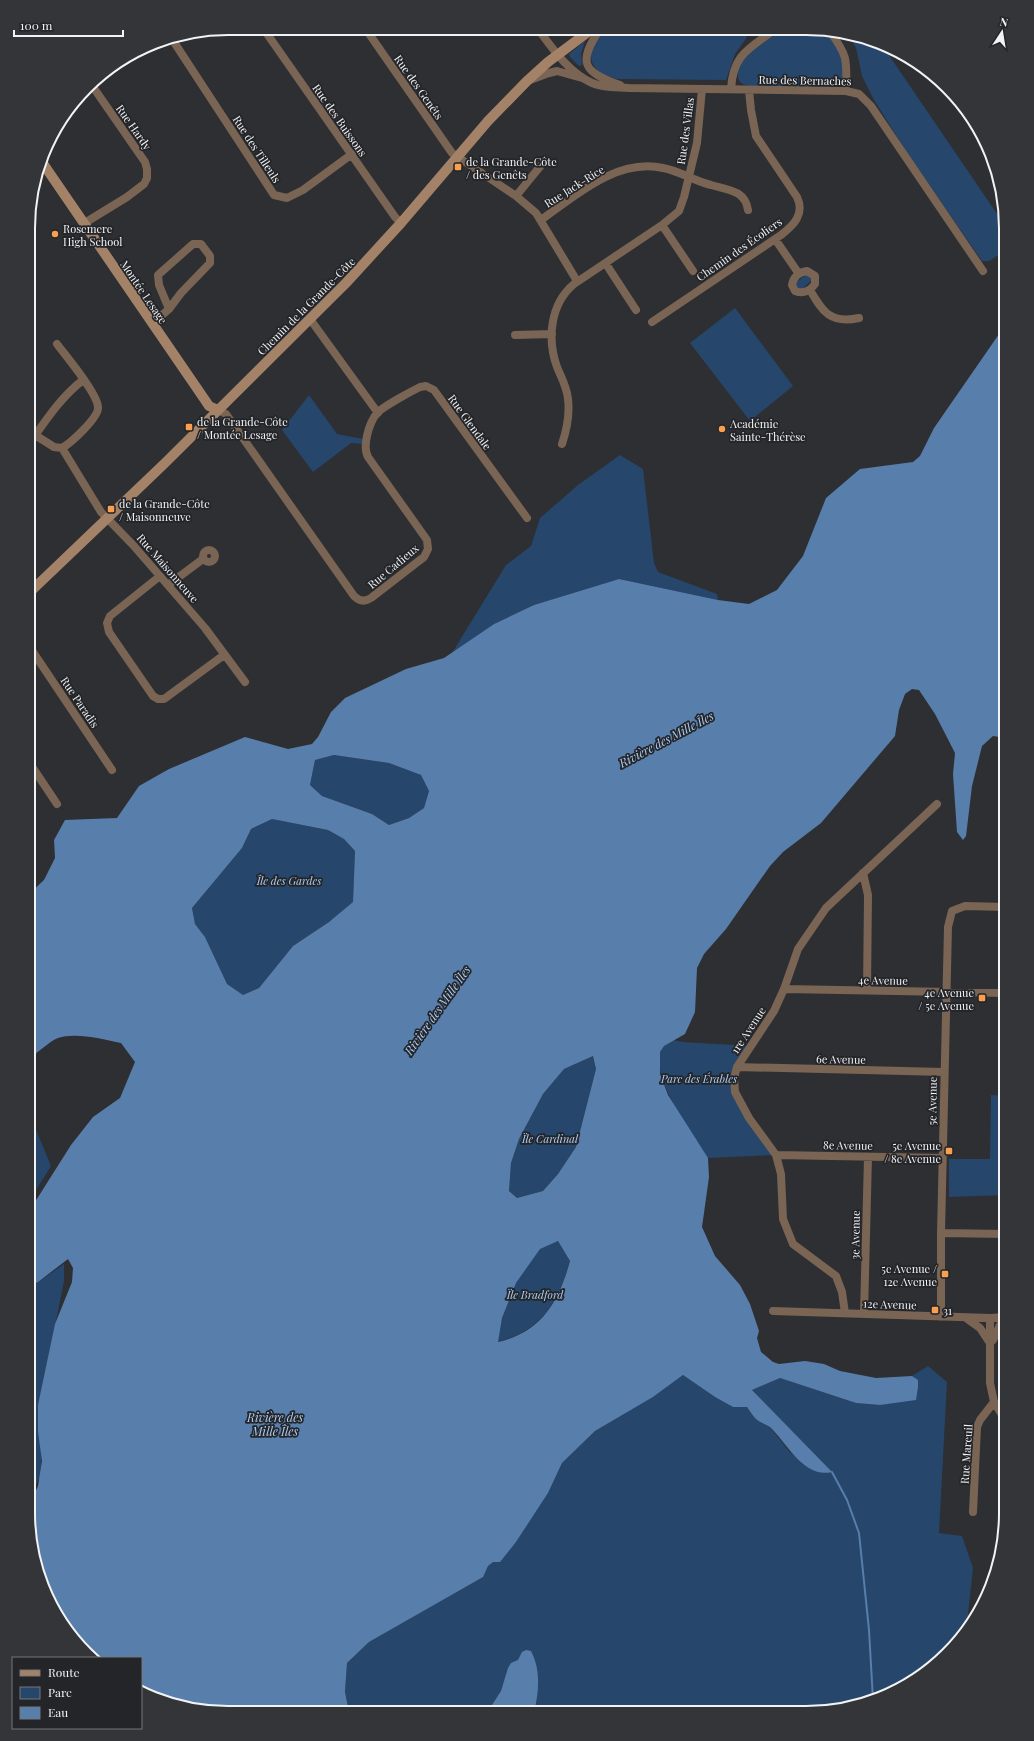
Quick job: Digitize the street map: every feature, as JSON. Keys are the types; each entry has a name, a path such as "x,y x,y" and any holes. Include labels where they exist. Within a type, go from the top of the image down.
{"main road":[{"name":"Chemin de la Grande-Côte","path":"35,587 108,518 351,278 401,223 497,111 527,81 558,54 584,35"},
{"name":"Montée Lesage","path":"45,166 70,202 83,224 209,406 218,410"}],"street":[{"name":"Rue des Buissons","path":"268,35 395,217 401,223"},
{"name":"Rue des Genêts","path":"370,35 452,153 458,156"},
{"name":"Rue des Bernaches","path":"543,35 558,54 584,79"},
{"name":"Rue des Bernaches","path":"596,35 586,55 589,68 598,77 629,88"},
{"path":"731,89 733,72 740,57 768,35"},
{"path":"834,37 845,56 846,91"},
{"name":"Rue des Tilleuls","path":"175,43 274,195 287,198 303,190 352,154"},
{"name":"Rue des Bernaches","path":"527,81 549,72 557,71 603,86 629,88 856,92 868,101 983,270"},
{"name":"Rue Hardy","path":"83,224 127,197 144,184 147,178 145,162 94,89"},
{"name":"Rue des Villas","path":"562,444 567,426 569,404 565,384 554,354 552,334 554,318 560,301 568,289 577,281 606,264 677,214 681,208 699,130 702,89"},
{"name":"Chemin des Écoliers","path":"652,322 775,239 796,222 800,206 796,195 756,136 752,118 749,90"},
{"path":"458,156 527,204 541,220 577,281"},
{"path":"516,196 543,163"},
{"name":"Rue Jack-Rice","path":"541,220 586,188 626,169 640,166 653,166 680,172 689,177"},
{"name":"Rue des Villas","path":"689,177 698,182 740,194 746,202 748,210"},
{"path":"662,225 693,271"},
{"path":"775,239 799,274"},
{"path":"152,324 169,309 181,293 210,264 210,256 201,244 193,244 158,275 159,285 169,309"},
{"path":"606,264 636,310"},
{"path":"807,271 814,275 816,283 810,290 802,293 794,290 792,282 799,274 807,271"},
{"path":"810,290 822,310 830,317 848,320 859,318"},
{"path":"310,319 378,413"},
{"path":"515,334 552,334"},
{"path":"57,344 83,380 97,402 98,411 76,436 62,448 54,447 36,435 63,398 83,380"},
{"name":"Rue Glendale","path":"378,413 420,387 426,386 432,389 527,518"},
{"name":"Rue Cadieux","path":"218,410 226,414 354,596 363,601 371,598 424,557 429,547 427,540 367,454 365,444 378,413"},
{"name":"Rue Maisonneuve","path":"62,448 101,512 133,545 205,628 245,682"},
{"path":"168,585 203,559"},
{"path":"160,576 110,616 107,623 109,632 153,696 160,700 166,698 224,655"},
{"name":"Rue Paradis","path":"35,655 112,770"},
{"path":"35,771 57,804"},
{"name":"1re Avenue","path":"845,1313 842,1292 836,1276 793,1244 783,1219 781,1174 776,1155 749,1118 735,1092 734,1078 737,1067 774,1011 784,989 798,949 826,908 937,804"},
{"path":"863,873 868,895 867,990"},
{"name":"5e Avenue","path":"941,1317 942,1158 948,927 952,911 965,906 999,908"},
{"name":"4e Avenue","path":"784,989 999,993"},
{"name":"6e Avenue","path":"737,1067 944,1072"},
{"name":"8e Avenue","path":"776,1155 942,1158"},
{"name":"3e Avenue","path":"864,1314 868,1157"},
{"path":"941,1233 999,1234"},
{"name":"12e Avenue","path":"773,1310 965,1318 999,1318"},
{"path":"965,1318 980,1328 991,1344"},
{"path":"990,1318 990,1383 994,1402 999,1410"},
{"path":"991,1344 999,1326"},
{"name":"Rue Mareuil","path":"973,1512 977,1427 980,1420 994,1402"}],"green space":[{"path":"746,35 747,37 735,54 726,80 617,79 607,76 595,68 591,59 593,46 595,41 600,36"},
{"path":"774,35 819,35 830,37 842,57 844,68 841,79 838,83 826,87 749,86 744,84 738,77 738,70 747,56"},
{"path":"585,41 581,54 582,65 579,66 569,54"},
{"path":"852,41 868,45 888,54 999,217 999,255 989,261 982,261 910,157 874,100 862,76 856,48"},
{"path":"806,275 811,276 812,280 801,290 798,290 795,283"},
{"path":"735,308 793,386 750,421 690,343"},
{"path":"309,395 337,434 363,439 362,444 351,443 313,472 282,430"},
{"path":"620,455 643,469 654,563 658,572 717,594 718,600 619,579 534,605 494,624 452,653 506,565 531,546 540,518 578,485"},
{"path":"334,755 389,763 421,775 429,791 424,808 409,818 389,825 372,814 322,796 310,785 315,760"},
{"name":"Île des Gardes","path":"272,819 328,830 344,839 355,851 353,903 329,922 293,946 259,988 243,995 227,984 205,937 195,924 192,908 242,848 251,829"},
{"name":"Parc des Érables","path":"673,1040 683,1042 751,1046 737,1067 735,1092 776,1155 708,1158 675,1107 662,1078 659,1065 660,1053 665,1045"},
{"name":"Ïle Cardinal","path":"593,1056 596,1069 576,1147 558,1174 543,1191 517,1198 509,1191 511,1163 519,1139 543,1094 564,1069"},
{"path":"991,1095 999,1096 999,1195 949,1197 949,1159 990,1159"},
{"path":"35,1127 51,1166 35,1192"},
{"name":"Ïle Bradford","path":"558,1241 570,1261 560,1289 553,1302 546,1313 526,1330 513,1337 497,1342 502,1318 516,1283 540,1248"},
{"path":"64,1264 64,1281 43,1386 41,1475 35,1487 35,1284"},
{"path":"928,1366 947,1382 939,1533 962,1536 973,1568 967,1620 943,1650 924,1666 903,1680 868,1696 819,1706 348,1706 345,1692 347,1663 369,1642 482,1577 488,1566 516,1542 548,1493 562,1463 595,1431 653,1397 683,1375 715,1397 733,1407 747,1407 757,1420 770,1427 792,1455 770,1409 752,1390 780,1378 856,1403 880,1405 918,1380 912,1376"}],"water":[{"name":"Rivière des Mille Îles","path":"999,334 999,737 993,736 982,746 972,786 966,836 963,840 957,832 953,774 955,753 935,714 919,690 912,689 905,694 899,710 895,736 821,823 783,852 770,866 726,929 704,954 697,968 695,1012 685,1034 664,1046 660,1052 660,1074 668,1095 708,1158 709,1177 702,1227 715,1256 740,1285 750,1304 759,1331 757,1338 761,1352 773,1362 779,1364 805,1361 824,1364 840,1371 876,1378 912,1376 918,1380 916,1400 880,1405 856,1403 780,1378 752,1390 832,1472 822,1473 804,1465 796,1458 770,1427 759,1422 747,1407 733,1407 715,1397 683,1375 653,1397 595,1431 562,1463 548,1493 516,1542 500,1562 493,1562 488,1566 483,1577 369,1642 347,1663 345,1692 348,1706 215,1706 166,1696 142,1686 142,1657 100,1657 91,1650 67,1620 45,1575 35,1526 35,1493 38,1486 42,1461 38,1432 38,1405 55,1324 72,1282 73,1268 68,1259 35,1284 35,1202 71,1145 93,1117 120,1098 135,1062 121,1043 81,1036 65,1036 58,1038 35,1054 35,888 44,880 55,858 54,840 65,820 117,818 139,786 169,769 245,737 288,749 312,744 318,737 331,712 345,698 406,669 444,658 494,624 534,605 619,579 718,600 749,604 777,590 803,556 826,498 860,469 913,462 920,456 934,428","holes":["334,755 389,763 421,775 429,791 424,808 409,818 389,825 372,814 322,796 310,785 315,760","272,819 328,830 344,839 355,851 353,902 329,922 293,946 259,988 243,995 227,984 205,937 195,924 192,908 242,848 251,829","593,1056 596,1069 576,1147 558,1174 543,1191 517,1198 509,1191 511,1163 519,1139 543,1094 564,1069","558,1241 570,1261 566,1276 554,1302 537,1323 526,1331 498,1342 502,1318 516,1283 540,1249"]},
{"path":"526,1650 531,1651 538,1673 538,1689 535,1706 492,1706 501,1691 508,1668 511,1663 518,1660 522,1652"}],"waterway":[{"path":"832,1472 847,1500 859,1533 869,1630 873,1694"}],"place":[{"name":"de la Grande-Côte / des Genêts","path":"458,167"},
{"name":"Rosemere High School","path":"55,234"},
{"name":"de la Grande-Côte / Montée Lesage","path":"189,427"},
{"name":"Académie Sainte-Thérèse","path":"722,429"},
{"name":"de la Grande-Côte / Maisonneuve","path":"111,509"},
{"name":"4e Avenue / 5e Avenue","path":"982,998"},
{"name":"5e Avenue / 8e Avenue","path":"949,1151"},
{"name":"5e Avenue / 12e Avenue","path":"945,1274"},
{"name":"31","path":"935,1310"}]}
